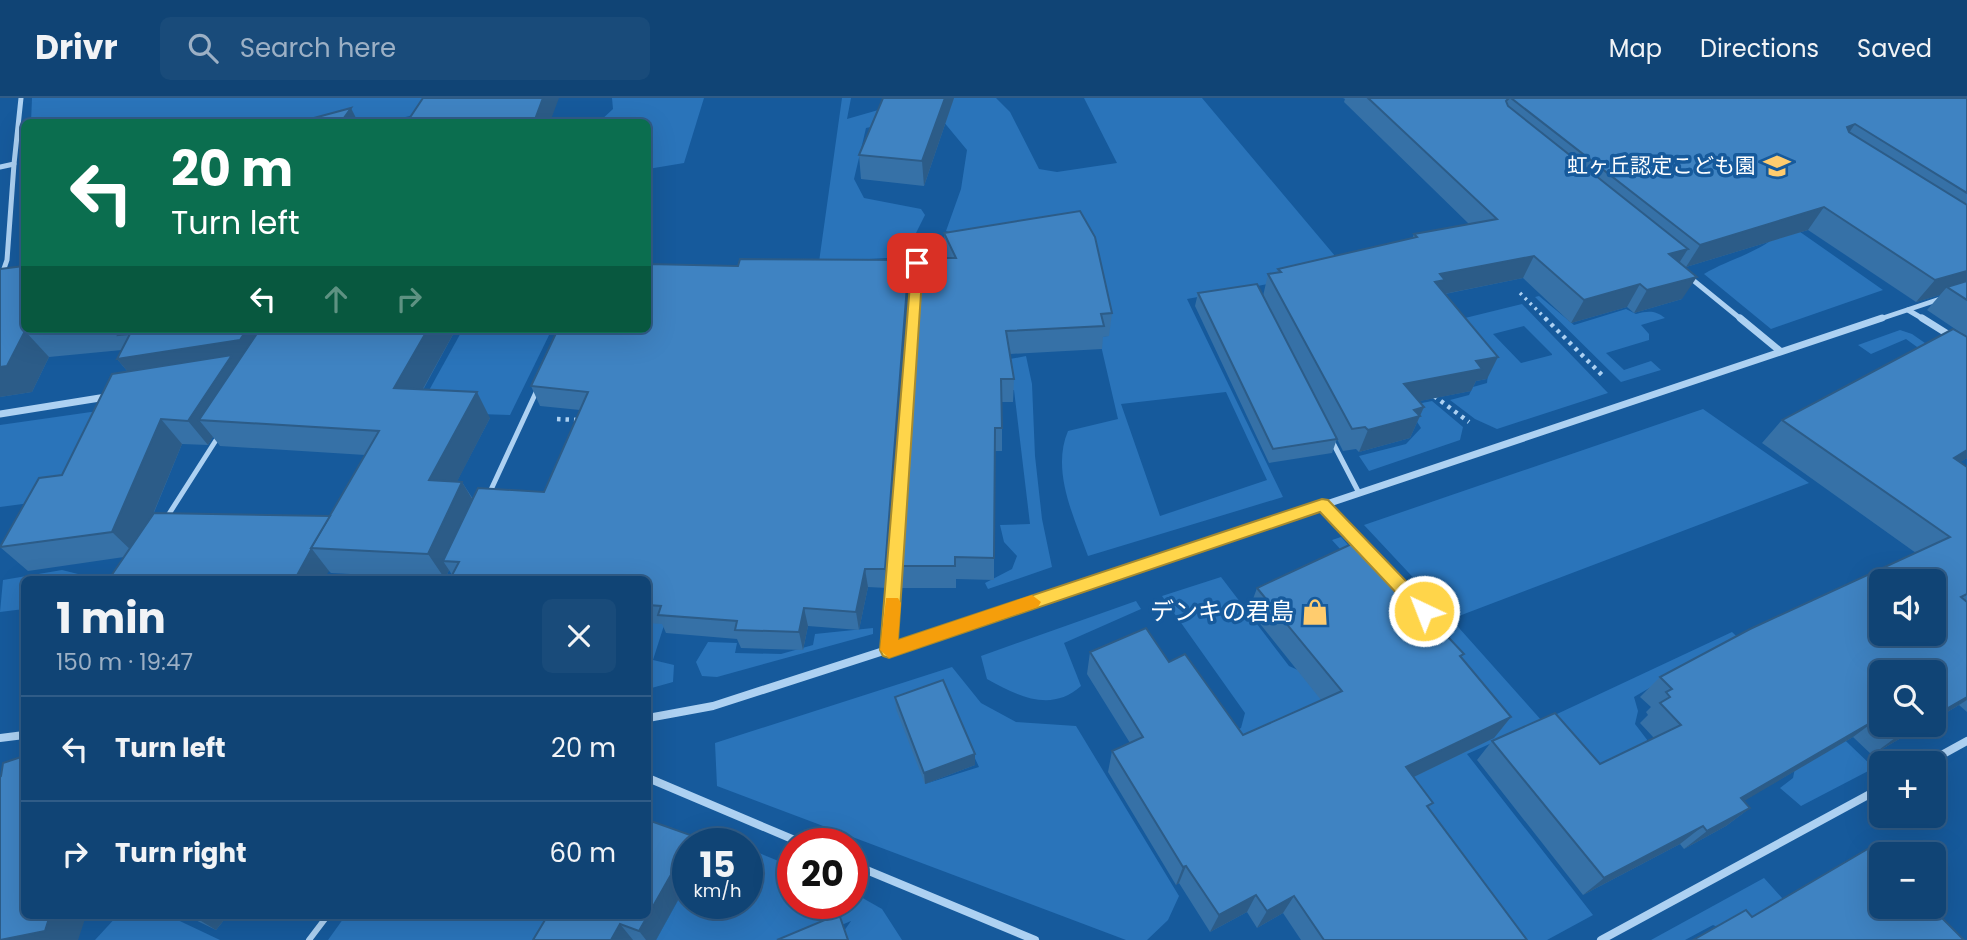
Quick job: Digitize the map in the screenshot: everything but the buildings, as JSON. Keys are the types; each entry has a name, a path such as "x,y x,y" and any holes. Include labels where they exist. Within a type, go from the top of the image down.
{"street":[{"path":"0,280 7,260 21,98"},
{"path":"0,167 14,163"},
{"path":"889,650 917,263"},
{"path":"1684,272 1780,351"},
{"path":"651,718 713,706 889,650 1780,351 1955,295"},
{"path":"1908,310 1967,346"},
{"path":"0,414 110,396"},
{"path":"0,738 21,735"},
{"path":"1946,753 1967,741"},
{"path":"651,779 777,833"},
{"path":"1601,940 1869,795"},
{"path":"868,871 1035,940"}],"lane":[{"path":"484,505 542,380"},
{"path":"163,524 225,426"},
{"path":"1327,432 1359,493"},
{"path":"1322,505 1368,553"},
{"path":"309,940 325,919"}],"path":[{"path":"1520,293 1630,402"},
{"path":"1431,393 1506,443"},
{"path":"524,418 591,421"}],"shaded area":[{"path":"32,98 487,98 397,119 31,119"},
{"path":"612,98 704,98 684,163 651,168 651,119 602,119 613,109"},
{"path":"842,98 851,98 847,119 920,98 996,98 1010,112 1039,169 1057,172 1117,163 1084,98 1202,98 1346,269 1465,318 1522,304 1608,393 1497,429 1475,419 1450,400 1469,395 1473,387 1487,383 1488,373 1322,274 1187,299 1283,497 1088,556 1066,494 1063,446 1068,431 1118,419 1099,337 1108,336 926,269 929,255 942,249 945,254 974,250 966,238 946,231 961,189 967,150 943,121 909,119 866,128 854,179 864,198 921,209 925,215 904,257 819,262","holes":["1524,326 1552,354 1552,355 1521,363 1493,334","1226,392 1267,480 1160,516 1121,404"]},
{"path":"1663,136 1883,290 1771,329 1704,274 1760,248 1777,236"},
{"path":"1539,296 1574,325 1626,309 1636,314 1651,312 1661,315 1665,318 1641,325 1649,334 1649,340 1606,353 1624,370 1651,361 1661,370 1621,382 1535,297"},
{"path":"1004,303 1010,359 1026,356 1032,384 1035,456 1042,519 1052,567 988,589 985,583 1012,569 1017,556 1004,542 1000,525 1030,524 1014,390 1004,391"},
{"path":"1900,330 1912,334 1935,350 1924,352 1906,339 1871,354 1858,345"},
{"path":"461,333 550,333 510,415 417,412"},
{"path":"1432,401 1463,427 1460,440 1369,471 1359,456 1406,444 1421,428 1407,406"},
{"path":"126,407 83,496 0,507 0,425"},
{"path":"1703,409 1809,483 1451,619 1542,721 1467,754 1593,915 1547,940 1496,940 1205,745 1241,728 1245,713 1162,596 1221,577 1289,666 1300,671 1397,612 1332,540 1341,537 1423,629 1451,618 1364,525"},
{"path":"62,570 86,576 27,576"},
{"path":"21,577 21,609 0,612 3,580"},
{"path":"679,578 653,660 674,665 673,682 651,688 651,604"},
{"path":"1136,601 1141,609 1064,643 1081,686 1070,694 1058,699 1034,699 987,679 981,656"},
{"path":"873,628 873,634 717,677 702,676 696,662 708,642 737,643 735,653 781,654 813,645 815,634"},
{"path":"1732,632 1869,763 1869,771 1801,806 1780,788 1793,778 1795,768 1685,667 1634,697 1638,711 1635,724 1648,741 1587,775 1542,721"},
{"path":"952,667 981,703 1016,722 1076,726 1179,896 1168,920 1147,940 1126,940 868,843 868,828 829,828 717,786 715,743","holes":["944,692 979,767 925,784"]},
{"path":"763,855 777,860 777,919 868,919 868,901 882,909 902,940 847,940 844,931 851,921 806,940 656,940 672,911 672,919 763,919"},
{"path":"1764,878 1820,940 1727,931 1713,925 1685,940 1651,940"},
{"path":"114,919 175,919 220,940 95,940"},
{"path":"343,919 564,919 551,940 328,940"}],"slow traffic":[{"path":"892,603 889,650 1032,602"}],"place":[{"name":"虹ヶ丘認定こども園","path":"1777,166"},
{"name":"デンキの君島","path":"1315,612"}],"route":[{"path":"917,263 889,650 1322,505 1424,611"}]}
